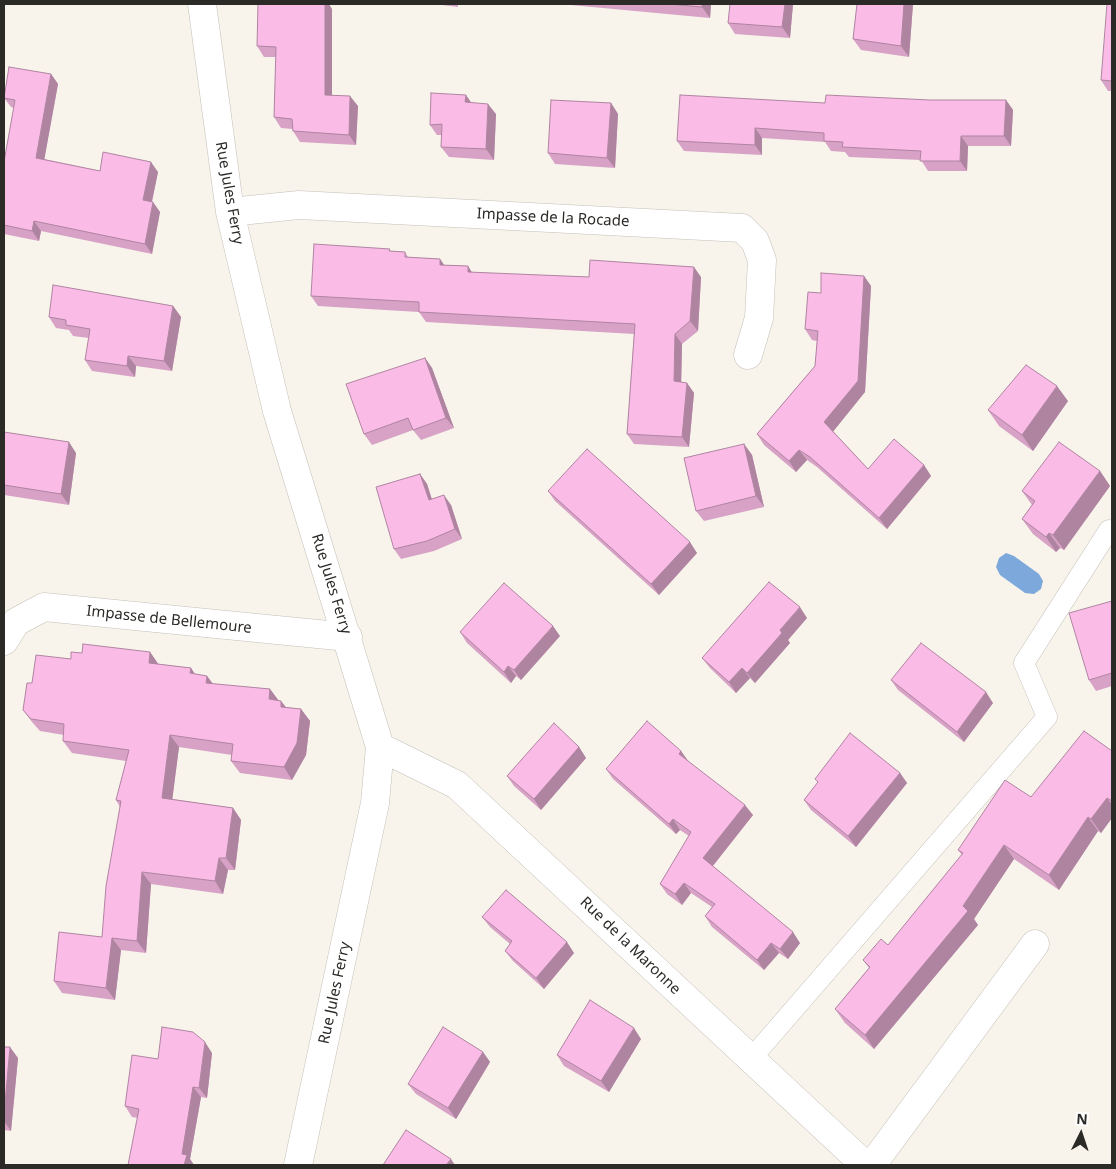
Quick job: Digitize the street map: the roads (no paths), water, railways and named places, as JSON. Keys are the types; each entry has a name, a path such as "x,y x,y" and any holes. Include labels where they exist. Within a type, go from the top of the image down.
{"street":[{"name":"Rue Jules Ferry","path":"202,4 230,212 278,411 380,747 375,803 298,1165"},
{"name":"Impasse de la Rocade","path":"230,212 299,205 742,228 755,241 762,260 760,318 748,355"},
{"name":"Impasse de Bellemoure","path":"4,641 16,622 44,607 348,637"},
{"name":"Rue de la Maronne","path":"380,747 457,784 750,1060 866,1165"},
{"path":"872,1165 1035,944"}],"lane":[{"path":"750,1060 1047,716 1024,663 1109,530"}],"water":[{"path":"1006,553 1014,556 1039,574 1043,581 1041,589 1034,594 1025,593 1000,575 996,567 999,558"}]}
